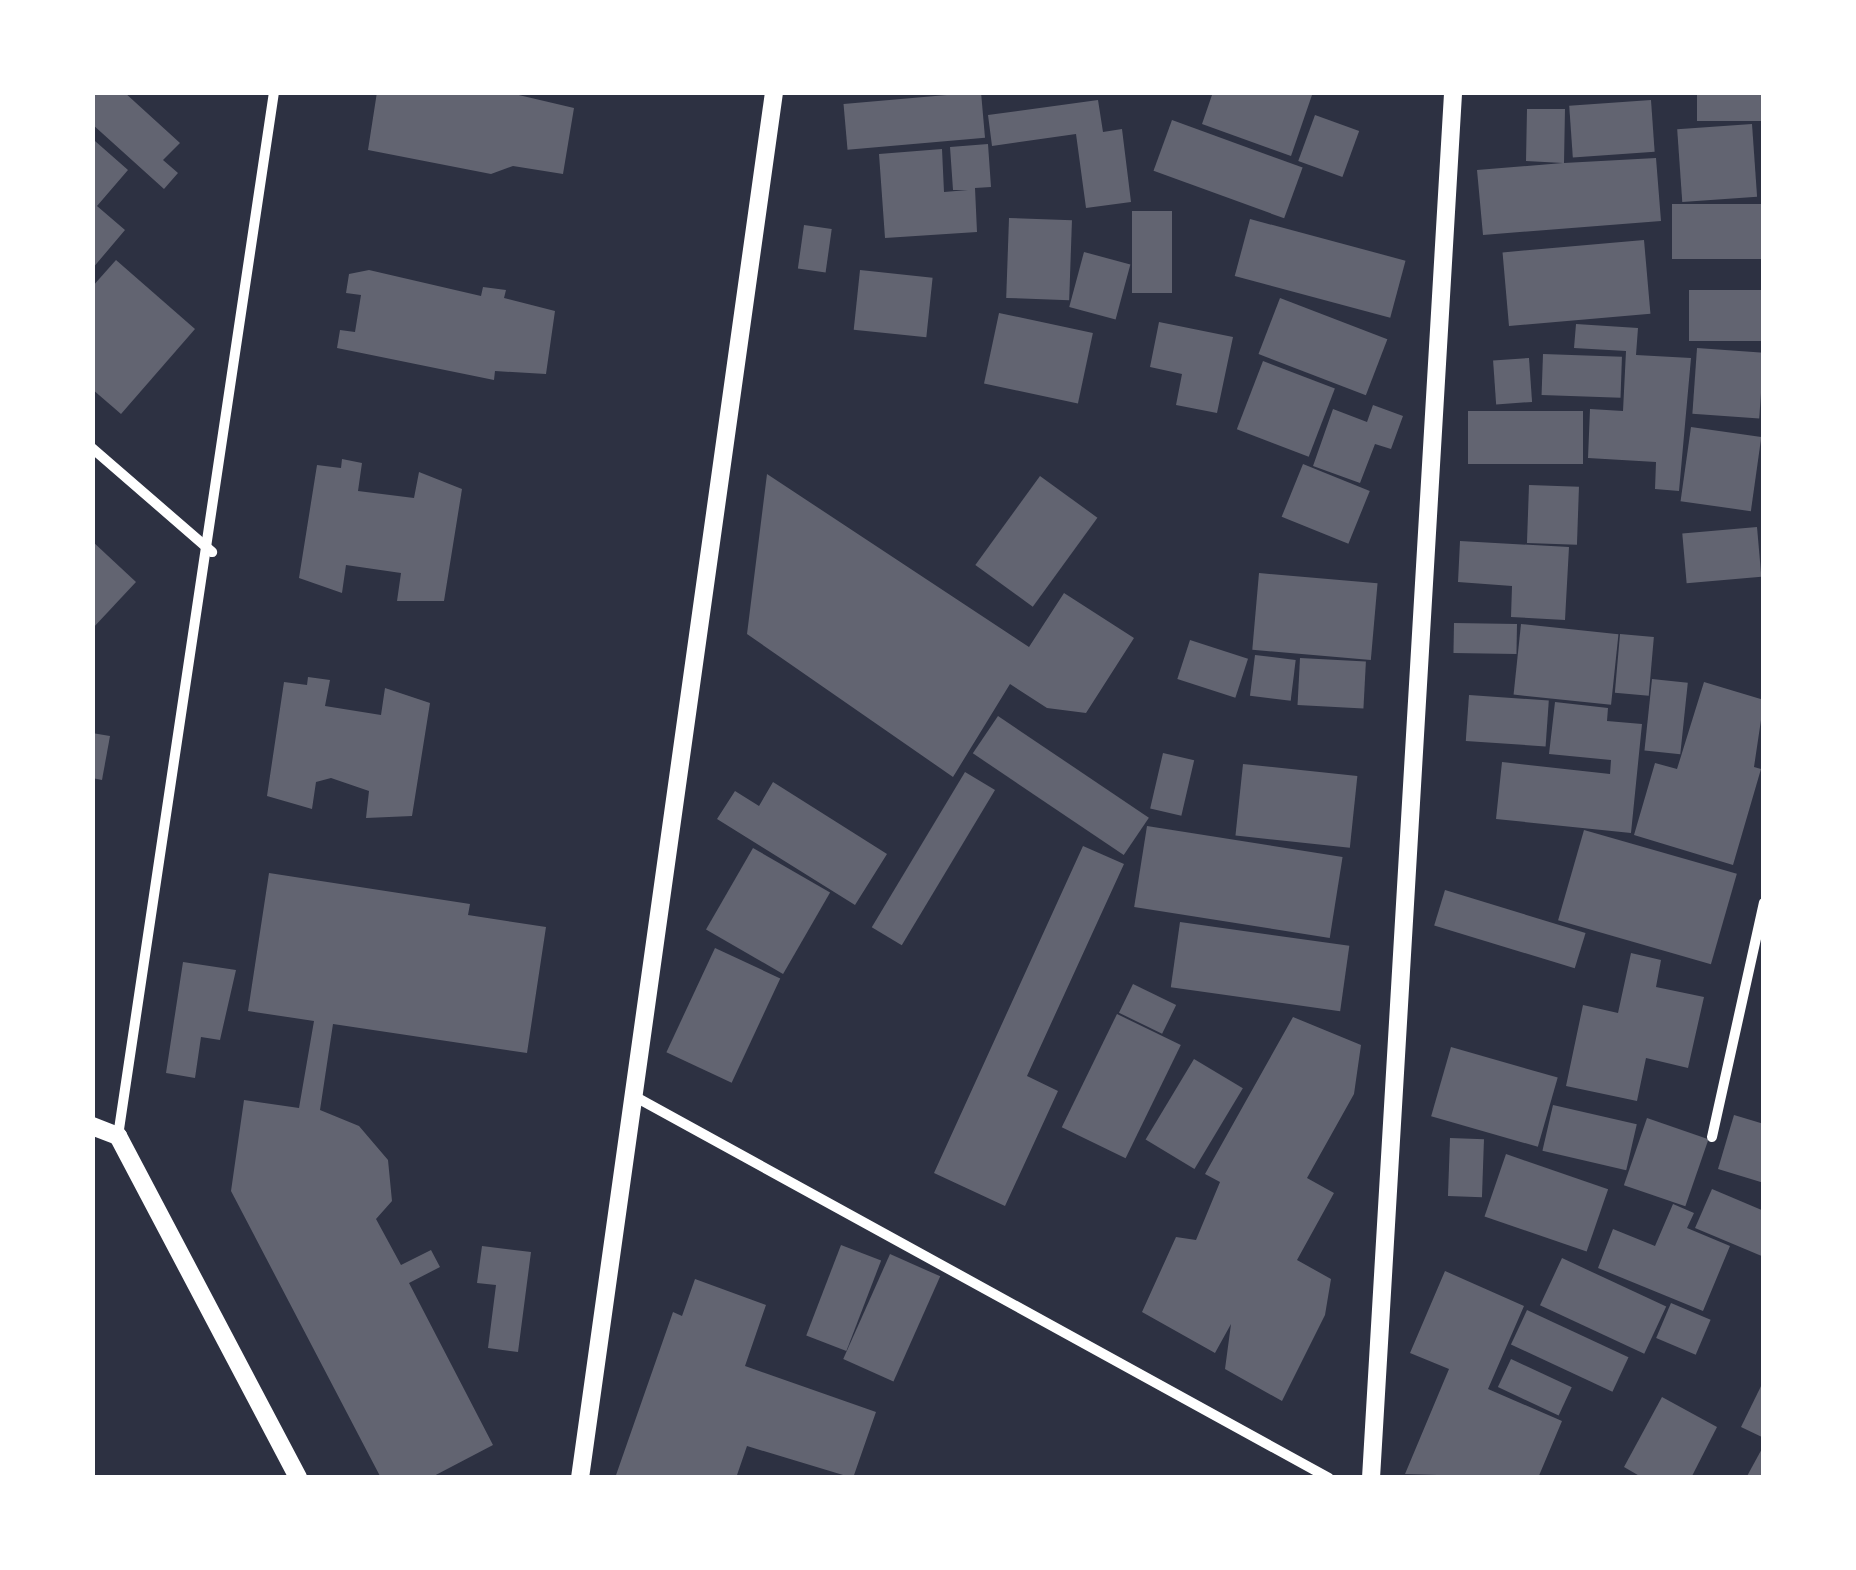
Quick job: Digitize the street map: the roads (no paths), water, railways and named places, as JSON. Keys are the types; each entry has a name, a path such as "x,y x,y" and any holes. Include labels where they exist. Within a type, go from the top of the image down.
{"street":[{"path":"274,92 212,552 118,1136 298,1478"},
{"path":"580,1478 774,92"},
{"path":"1371,1478 1453,92"},
{"path":"92,448 212,552"},
{"path":"1712,1137 1764,903"},
{"path":"631,1095 1329,1478"},
{"path":"92,1126 118,1136"}]}
